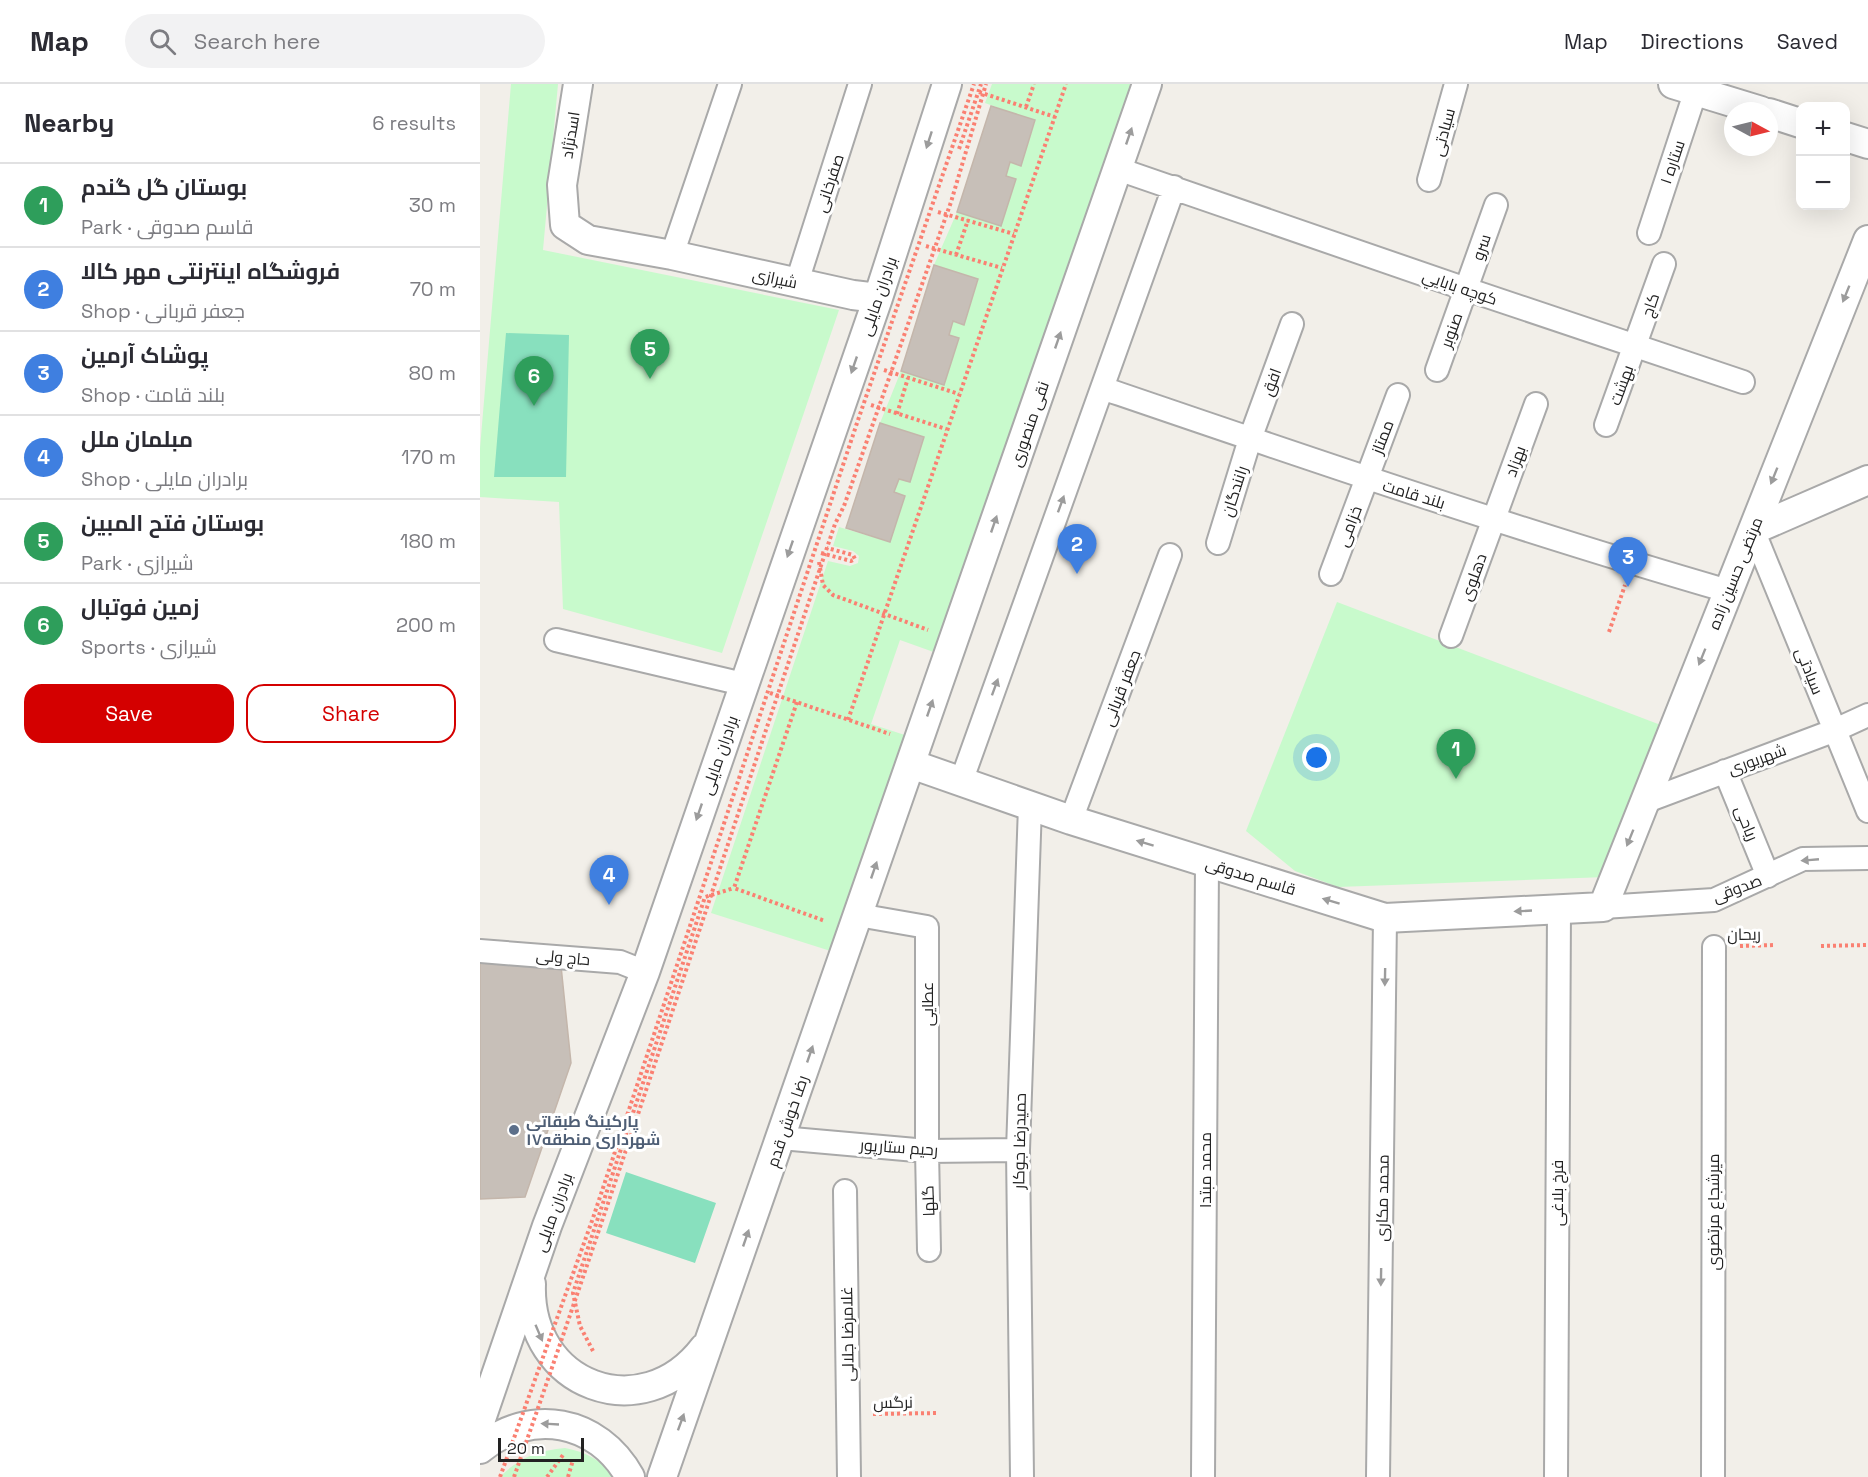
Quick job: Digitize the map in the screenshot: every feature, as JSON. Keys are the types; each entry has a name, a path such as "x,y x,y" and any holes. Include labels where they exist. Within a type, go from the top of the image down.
{"street":[{"name":"اسدنژاد","path":"562,185 578,84"},
{"path":"672,255 730,84"},
{"name":"صفرخانی","path":"797,282 860,84"},
{"name":"برادران مایلی","path":"480,1422 537,1256 645,972 878,298 947,84"},
{"name":"نقی منصوری","path":"914,754 1147,84"},
{"name":"سیادتی","path":"1429,180 1456,84"},
{"path":"1689,86 1735,102"},
{"name":"ستاره ۱","path":"1649,233 1689,86"},
{"path":"1778,116 1796,122"},
{"path":"1850,139 1868,144"},
{"name":"كوچه بابايي","path":"1118,169 1743,382"},
{"name":"شیرازی","path":"562,185 565,225 588,240 878,298"},
{"path":"962,782 1174,188"},
{"name":"سرو","path":"1466,289 1496,205"},
{"name":"مرتضی حسین زاده","path":"1603,907 1868,240"},
{"name":"کاج","path":"1636,346 1664,264"},
{"name":"صنوبر","path":"1437,370 1466,289"},
{"name":"افق","path":"1250,439 1292,324"},
{"name":"بهشت","path":"1606,425 1636,346"},
{"name":"بلند قامت","path":"1102,388 1367,479 1728,591"},
{"name":"ممتاز","path":"1367,479 1398,395"},
{"name":"بهزاد","path":"1494,519 1536,404"},
{"name":"رانندگان","path":"1218,543 1250,439"},
{"name":"خزامی","path":"1331,574 1367,479"},
{"path":"1753,530 1867,482"},
{"name":"دهلوی","path":"1451,636 1494,519"},
{"name":"سیادتی","path":"1753,530 1833,731 1868,811"},
{"name":"جعفر قربانی","path":"1071,820 1170,555"},
{"path":"556,640 743,684"},
{"name":"شهریوری","path":"1644,802 1833,731 1868,715"},
{"name":"قاسم صدوقی","path":"914,754 962,782 1030,806 1385,918 1603,907"},
{"name":"رضا خوش قدم","path":"662,1477 914,754"},
{"name":"ریاحی","path":"1725,771 1768,876"},
{"name":"حمیدرضا جوکار","path":"1022,1477 1018,1150 1030,806"},
{"name":"صدوقی","path":"1603,907 1714,900 1803,859 1868,858"},
{"name":"محمد مبتدا","path":"1203,1477 1208,863"},
{"name":"فرخ بلاغی","path":"1556,1477 1559,909"},
{"name":"محمد مکاری","path":"1378,1477 1385,918"},
{"name":"عطایی","path":"856,923 927,927 927,1151"},
{"name":"میرشجاع مرتضوی","path":"1713,1477 1714,946"},
{"name":"حاج ولی","path":"480,951 620,962 645,972"},
{"name":"رحیم ستارپور","path":"781,1138 927,1151 1018,1150"},
{"name":"گلها","path":"927,1151 929,1250"},
{"name":"غلامرضا جلالی","path":"844,1191 849,1477"},
{"path":"537,1256 531,1281 530,1299 538,1334 559,1364 589,1383 608,1389 626,1390 645,1388 663,1382 680,1373 694,1361 706,1346 713,1331"},
{"path":"480,1449 507,1431 526,1425 544,1423 563,1425 597,1439 611,1450 630,1477"}],"path":[{"path":"500,1477 593,1218 854,434 974,84"},
{"path":"956,157 981,84"},
{"path":"514,1477 604,1221 715,878 827,548 848,495 951,202 986,84"},
{"path":"1026,107 1034,84"},
{"path":"848,720 1066,84"},
{"path":"979,92 1054,117"},
{"path":"934,220 941,201"},
{"path":"938,212 1014,234"},
{"path":"956,255 968,220"},
{"path":"928,237 926,246 1002,268"},
{"path":"880,378 883,370 959,394"},
{"path":"897,414 908,378"},
{"path":"867,416 874,396"},
{"path":"871,405 946,429"},
{"path":"832,516 818,565 823,585 833,595 954,639"},
{"path":"821,553 855,560 853,555 827,548"},
{"path":"1609,632 1633,563"},
{"path":"743,684 848,720 914,754"},
{"path":"734,888 797,702"},
{"path":"597,1357 580,1326 573,1293 705,897 734,888 856,923"},
{"name":"ریحان","path":"1714,946 1774,945"},
{"path":"1821,946 1868,945"},
{"name":"نرگس","path":"848,1414 939,1413"}],"green space":[{"path":"511,84 558,84 543,250 839,310 722,653 563,609 559,502 480,497 480,448"},
{"path":"992,84 1139,84 942,655 900,640 871,724 914,738 840,954 711,913 828,561 850,566 858,563 859,556 853,551 833,546 839,527 890,542 894,492 899,479 910,482 924,437 880,423 901,371 944,384 949,335 953,321 964,324 978,280 934,265 957,212 1001,226 1006,176 1010,162 1021,166 1035,121 985,103"},
{"path":"506,333 569,335 566,477 494,477"},
{"path":"1337,602 1666,727 1606,877 1338,887 1295,871 1246,831"},
{"path":"626,1172 716,1203 695,1263 606,1233"},
{"path":"565,1448 593,1458 616,1477 500,1477 515,1464 530,1456"}],"building":[{"path":"991,106 1035,120 1021,166 1010,162 1006,176 1016,179 1001,226 957,212"},
{"path":"934,265 978,279 964,325 953,321 949,335 959,338 944,385 901,371"},
{"path":"880,423 924,437 910,482 899,479 894,492 905,496 890,542 846,528"},
{"name":"پارکینگ طبقاتی شهرداری منطقه۱۷","path":"480,960 561,966 571,1063 525,1197 480,1199"}],"place":[{"name":"بوستان فتح المبین","path":"650,379"},
{"name":"زمین فوتبال","path":"534,406"},
{"name":"فروشگاه اینترنتی مهر کالا","path":"1077,574"},
{"name":"پوشاک آرمین","path":"1628,587"},
{"name":"بوستان گل گندم","path":"1456,779"},
{"name":"مبلمان ملل","path":"609,905"},
{"name":"پارکینگ طبقاتی شهرداری منطقه۱۷","path":"514,1130"}]}
